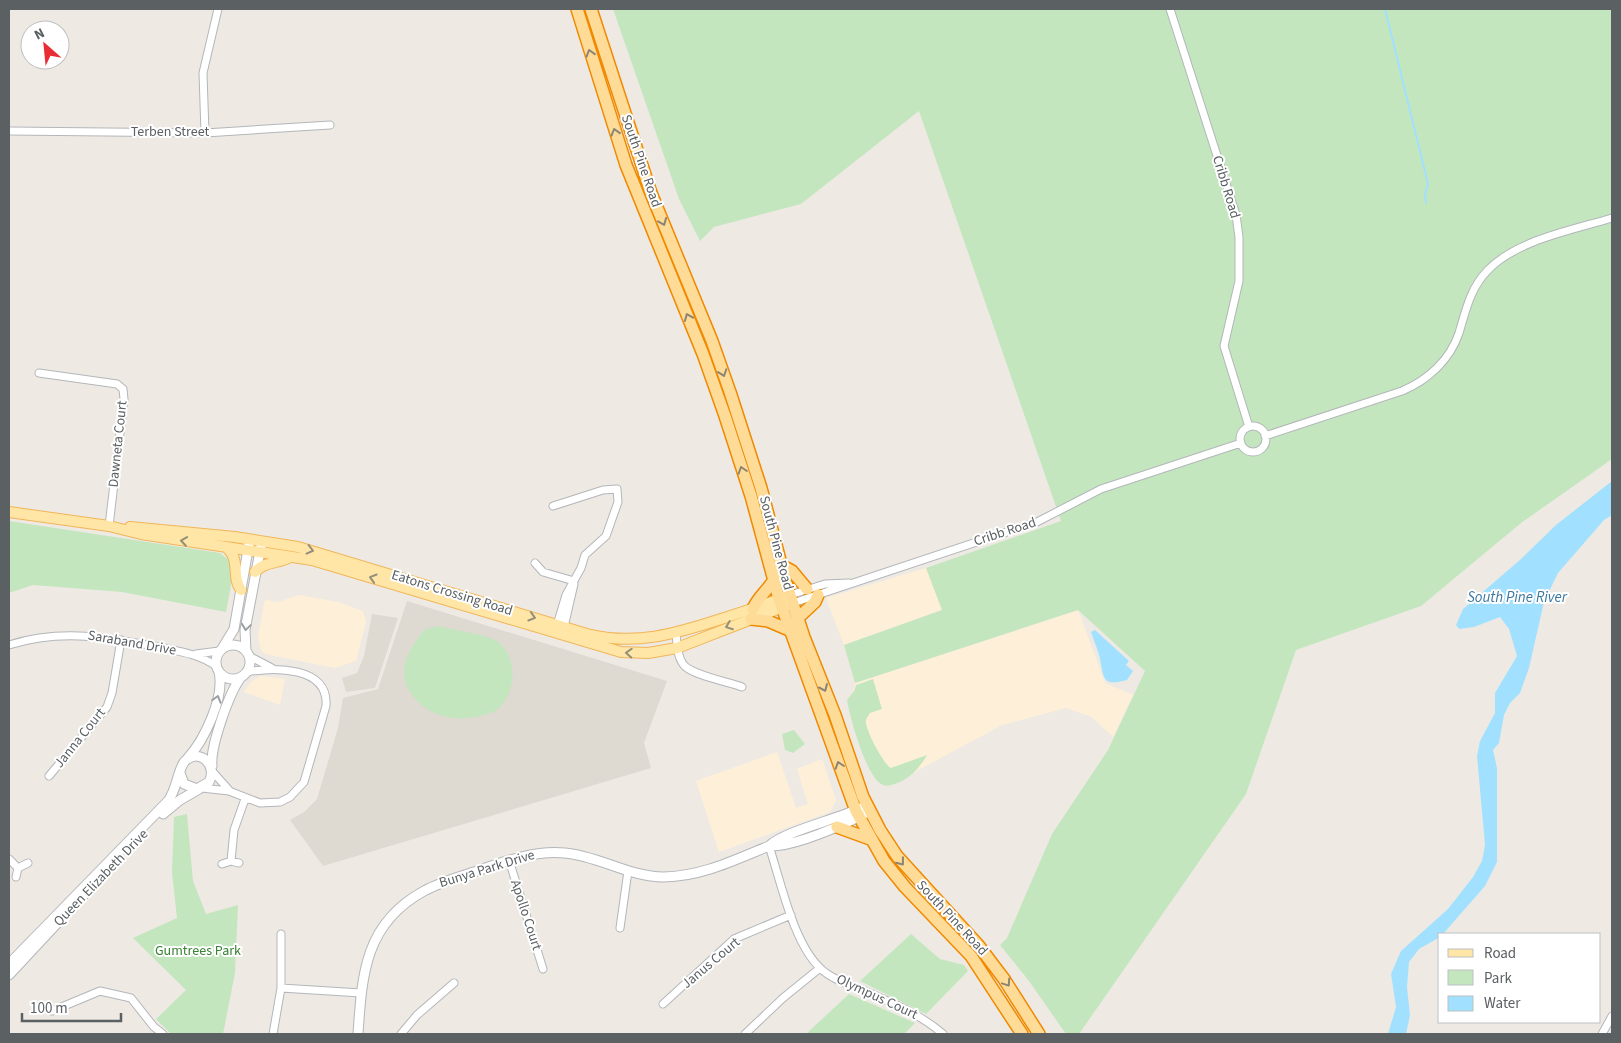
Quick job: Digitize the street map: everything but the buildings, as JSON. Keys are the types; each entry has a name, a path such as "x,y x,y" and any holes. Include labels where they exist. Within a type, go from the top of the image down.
{"highway":[{"name":"South Pine Road","path":"576,9 626,165 703,354 725,416 751,496 773,581 798,618 868,808 890,846 906,868 972,938 992,963 1039,1034"},
{"name":"South Pine Road","path":"591,9 651,193 712,341 730,392 761,488 782,565 789,630 857,814 870,839 898,879 970,956 1022,1034"},
{"path":"782,565 792,571 807,588"},
{"path":"773,581 766,592 757,600 752,614 789,630"},
{"path":"798,618 815,602 818,595"},
{"path":"837,827 870,839"}],"main road":[{"name":"Eatons Crossing Road","path":"9,512 109,526 262,540 320,553 603,638 644,640 752,614"},
{"name":"Eatons Crossing Road","path":"109,526 142,534 324,563 614,651 648,653 677,648 752,614 786,601"},
{"path":"228,548 234,556 238,586 241,590"},
{"path":"255,572 264,565 279,562 290,557"}],"street":[{"path":"205,133 203,73 218,9"},
{"name":"Cribb Road","path":"1170,9 1236,215 1239,237 1239,281 1224,346 1249,427"},
{"name":"Terben Street","path":"9,131 205,133 330,125"},
{"path":"1265,436 1416,384 1437,368 1449,354 1457,340 1473,291 1494,264 1521,247 1612,218"},
{"name":"Dawneta Court","path":"39,373 117,384 122,389 124,399 109,526"},
{"path":"1249,427 1261,429 1265,436 1265,444 1254,452 1246,450 1241,443 1243,432 1249,427"},
{"name":"Cribb Road","path":"786,601 818,595 1031,524 1101,489 1241,443"},
{"path":"553,506 603,490 618,489 618,502 606,536 585,555 566,595 560,626"},
{"path":"201,788 209,782 212,770 213,743 244,674 248,654 245,630 255,572 254,551 250,539"},
{"path":"221,649 233,645 272,668 301,673 314,679 325,694 326,706 304,782 297,791 285,800 269,804 245,799 229,791 186,786 180,773 185,761 200,740 215,707 220,687 217,669 221,649 234,629 241,590 254,551 262,540"},
{"path":"535,563 543,572 574,581"},
{"name":"Cribb Road","path":"786,601 807,588 832,583 850,583"},
{"path":"676,633 677,648 684,666 692,671 742,687"},
{"name":"Saraband Drive","path":"9,645 48,636 76,634 121,640 195,654 221,649"},
{"name":"Janna Court","path":"49,776 106,707 112,693 121,640"},
{"name":"Saraband Drive","path":"195,654 217,669"},
{"path":"217,669 226,678 272,668"},
{"path":"185,761 193,757 201,758 208,762 229,791"},
{"name":"Queen Elizabeth Drive","path":"9,964 168,801 176,789 180,773"},
{"name":"Queen Elizabeth Drive","path":"9,975 121,854 170,808 201,788"},
{"path":"231,861 234,830 245,799"},
{"name":"Bunya Park Drive","path":"769,846 781,846 837,827 868,808"},
{"name":"Bunya Park Drive","path":"358,1034 361,993 366,962 373,942 401,907 434,886 508,860 534,853 568,853 594,859 628,871 661,877 698,873 769,846 778,839 857,814"},
{"name":"Olympus Court","path":"769,846 790,915 809,953 820,968 839,980 912,1012 944,1034"},
{"path":"9,859 18,868"},
{"name":"Apollo Court","path":"508,860 543,969"},
{"path":"222,864 231,861 239,863"},
{"path":"18,868 28,863"},
{"path":"16,877 18,868"},
{"path":"620,928 628,871"},
{"name":"Janus Court","path":"663,1004 734,939 790,915"},
{"path":"273,1034 281,988 281,934"},
{"path":"745,1034 783,998 820,968"},
{"path":"401,1034 417,1016 454,983"},
{"path":"281,988 361,993"},
{"path":"52,1010 100,991 131,998 154,1027 163,1034"},
{"path":"1602,1034 1612,1016"}],"shaded area":[{"path":"926,568 942,610 844,645 826,598"},
{"path":"299,595 338,602 363,611 366,622 356,661 335,668 265,654 261,650 258,636 265,600 278,602"},
{"path":"407,601 667,681 644,743 651,768 323,866 290,820 304,812 317,799 338,728 343,698 378,689"},
{"path":"1078,610 1105,683 1133,695 1113,737 1092,717 1066,708 1002,725 896,782 850,703 855,683"},
{"path":"372,614 398,618 375,688 346,692 342,678 357,673 364,656"},
{"path":"261,676 285,679 280,705 244,692 251,682"},
{"path":"777,752 796,808 808,804 797,769 822,759 836,800 830,812 719,852 696,781"}],"green space":[{"path":"613,9 1612,9 1612,459 1521,523 1421,606 1296,650 1246,794 1079,1034 1066,1034 1029,981 1000,945 1007,938 1052,834 1108,750 1145,671 1078,610 855,683 844,645 942,610 926,568 1061,521 919,111 801,204 714,227 700,241 679,199"},
{"path":"9,521 220,553 230,561 232,580 226,612 122,592 33,585 9,593"},
{"path":"438,626 478,634 497,641 504,648 512,665 511,685 509,694 497,710 474,717 453,718 443,716 425,707 410,692 404,676 404,668 409,652 424,630"},
{"path":"873,679 882,709 870,713 866,719 866,724 879,754 891,768 927,755 912,774 900,782 888,786 881,784 875,779 864,758 851,719 847,700 856,685"},
{"path":"794,730 805,744 793,753 785,750 782,734"},
{"name":"Gumtrees Park","path":"187,814 193,881 206,914 238,905 235,973 223,1034 171,1034 156,1019 186,990 133,938 177,918 172,873 174,817"},
{"path":"911,934 940,959 964,965 968,971 926,1014 860,981"},
{"path":"849,994 915,1023 904,1034 806,1034"}],"water":[{"name":"South Pine River","path":"1612,481 1612,515 1604,520 1558,573 1544,602 1529,668 1520,693 1510,703 1504,715 1499,743 1493,750 1497,768 1497,862 1485,886 1444,933 1438,933 1438,938 1419,949 1409,962 1407,987 1410,1015 1406,1034 1388,1034 1396,1007 1391,974 1401,951 1448,909 1473,877 1482,861 1485,845 1477,756 1480,741 1495,713 1495,693 1517,656 1509,629 1500,617 1474,627 1459,629 1456,625 1463,609 1521,559 1556,525"},
{"path":"1095,630 1129,661 1126,665 1133,671 1127,680 1113,682 1104,676 1091,632"}],"waterway":[{"path":"1385,9 1428,184 1425,193 1426,203"}]}
